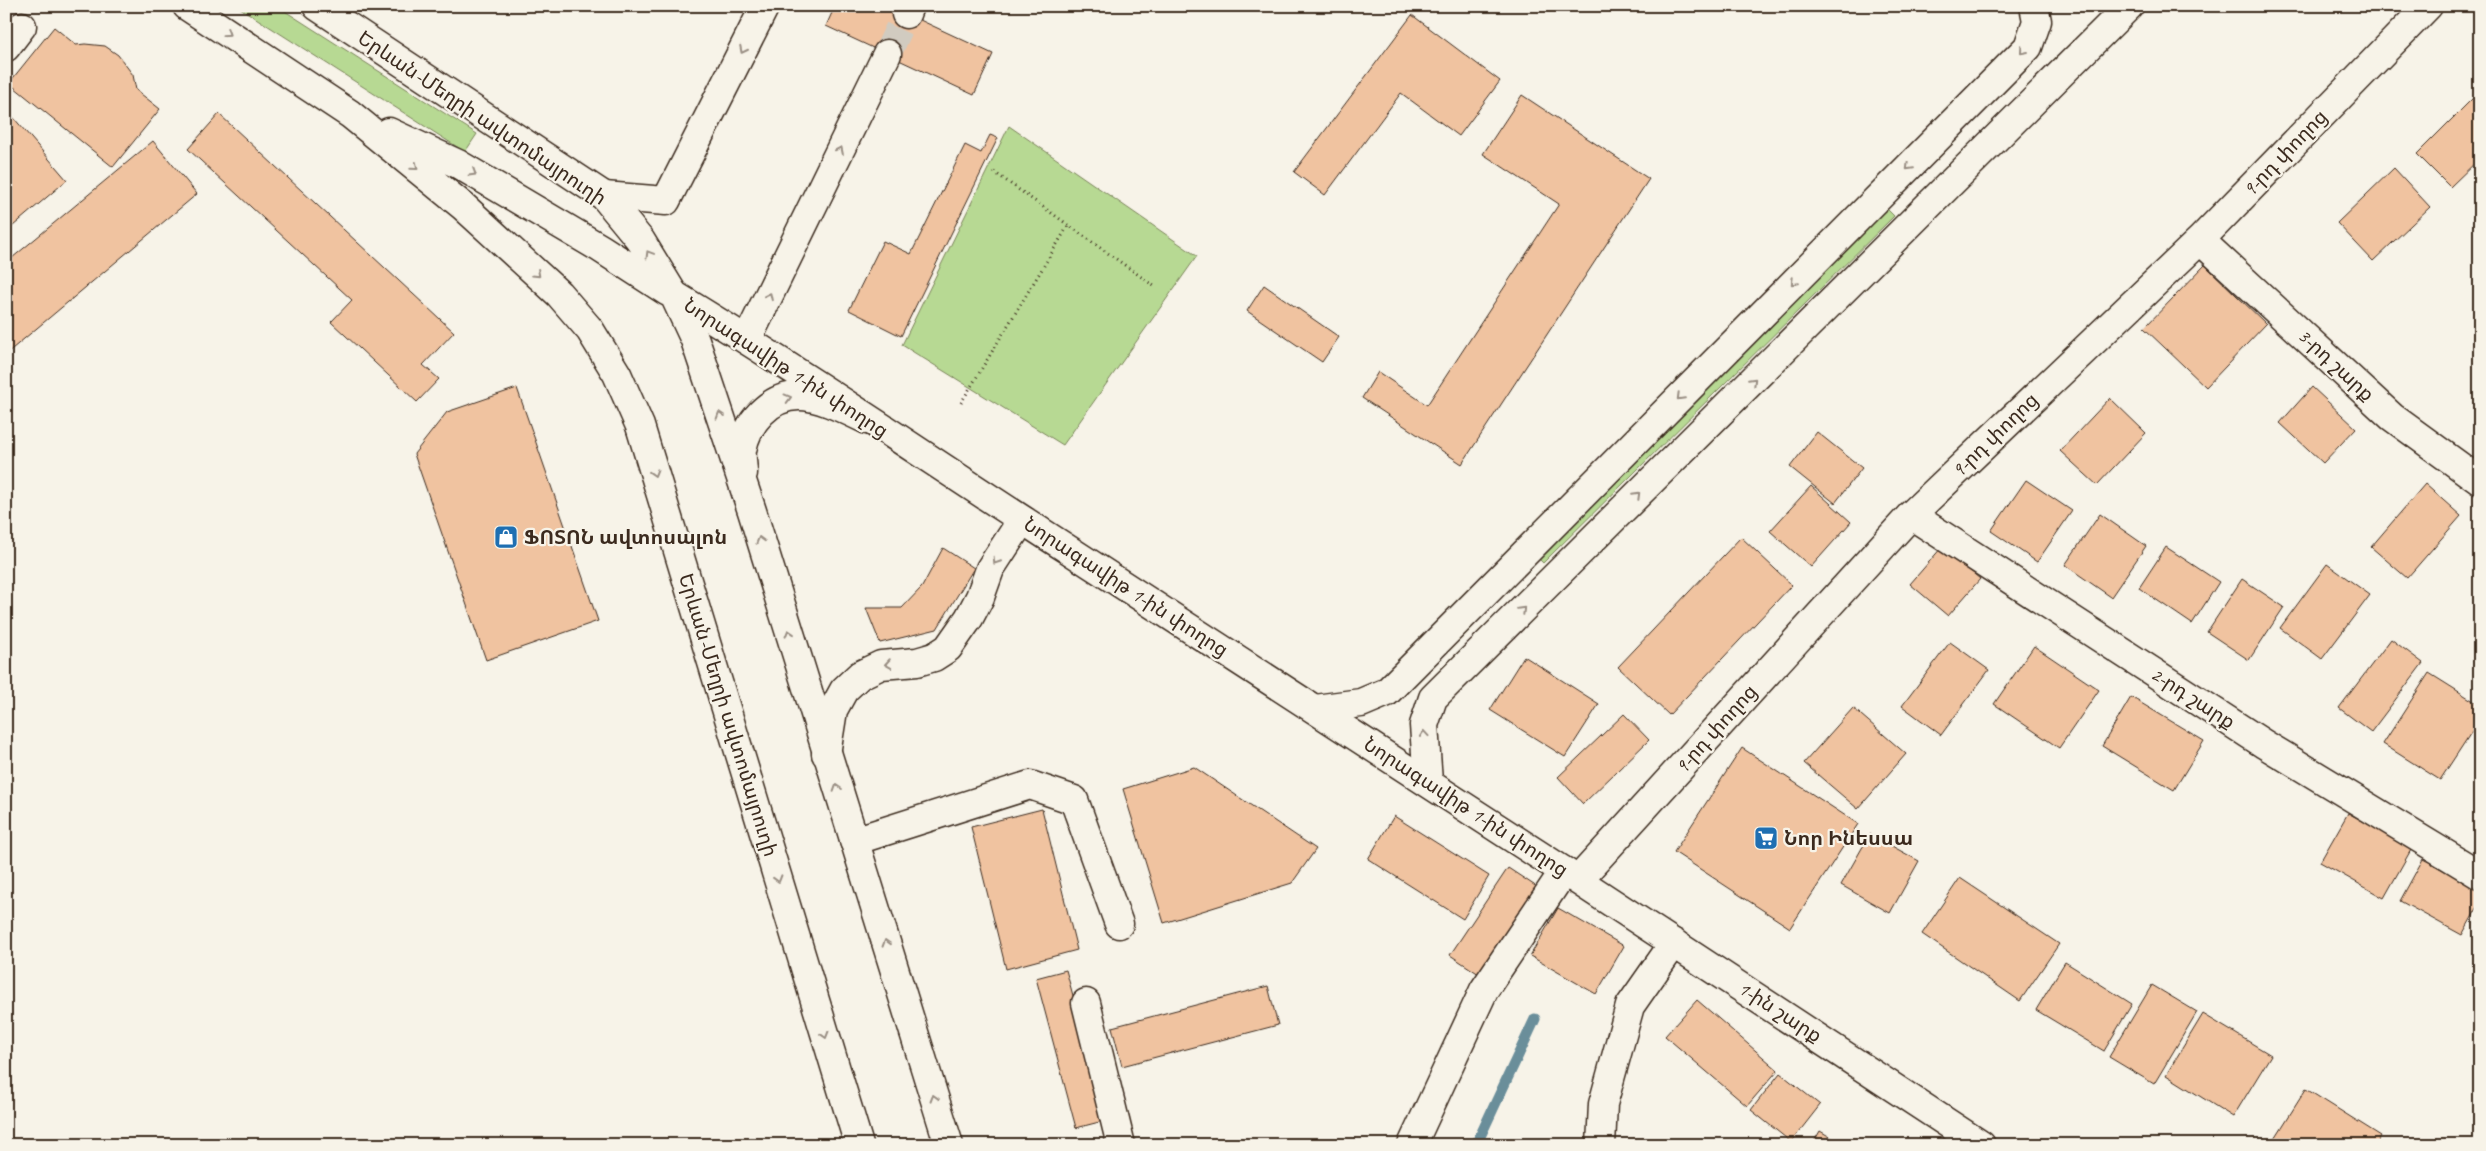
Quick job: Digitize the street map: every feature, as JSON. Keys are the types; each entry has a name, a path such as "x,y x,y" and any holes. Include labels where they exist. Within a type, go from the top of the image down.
{"main road":[{"name":"Երևան-Մեղրի ավտոմայրուղի","path":"187,6 350,114 464,207 558,294 590,330 617,374 640,426 859,1145"},
{"name":"Երևան-Մեղրի ավտոմայրուղի","path":"317,6 604,196 641,242 674,295 695,340 752,511 949,1145"},
{"path":"604,196 666,201 765,6"},
{"path":"1315,709 1361,703 1387,692 2028,47 2037,21 2034,6"},
{"path":"1428,782 1424,725 1433,698 2129,6"},
{"name":"9-րդ փողոց","path":"1412,1145 1484,990 1571,876 1911,515 2200,240 2428,6"},
{"path":"747,340 886,54"},
{"name":"Նորագավիթ 1-ին փողոց","path":"350,114 458,164 600,248 747,340 1571,876"},
{"name":"3-րդ շարք","path":"2200,240 2392,417 2480,481"},
{"path":"752,511 744,475 742,451 751,425 760,412 775,403 799,396 834,404 868,420"},
{"name":"2-րդ շարք","path":"1911,515 2264,744 2480,875"},
{"path":"826,754 834,710 844,690 860,675 881,664 917,662 934,657 948,648 969,618 980,597 990,569 1022,520"},
{"path":"854,841 1030,785 1074,800 1120,924"},
{"name":"1-ին շարք","path":"1571,876 1981,1145"},
{"path":"1601,1145 1603,1104 1630,1006 1674,943"},
{"path":"1086,1003 1121,1145"}],"path":[{"path":"994,172 1154,286"},
{"path":"961,403 1068,226"}],"green space":[{"path":"237,6 277,6 477,134 465,152"},
{"path":"1009,126 1197,256 1063,445 902,345"},
{"path":"1887,209 1894,216 1543,563 1536,556"}],"building":[{"path":"835,6 890,6 993,54 974,95 826,26"},
{"path":"1412,15 1500,81 1459,136 1401,93 1325,195 1294,172"},
{"path":"54,27 76,45 105,46 118,55 133,75 136,90 160,109 113,167 9,83"},
{"path":"1522,95 1649,179 1462,464 1362,398 1378,372 1427,405 1559,204 1483,154"},
{"path":"2473,98 2480,105 2480,158 2450,187 2417,154"},
{"path":"6,111 67,180 6,232"},
{"path":"219,114 454,332 423,365 439,379 417,402 331,322 352,300 188,149"},
{"path":"990,135 998,138 901,336 849,310 883,241 911,254 965,145 981,153"},
{"path":"153,141 197,194 6,354 6,263"},
{"path":"2394,168 2430,207 2373,261 2337,223"},
{"path":"2205,265 2266,324 2206,387 2144,328"},
{"path":"1264,285 1339,337 1322,362 1247,311"},
{"path":"2312,387 2356,428 2323,463 2280,423"},
{"name":"ՖՈՏՈՆ ավտոսալոն","path":"517,388 598,621 486,660 414,454 447,412"},
{"path":"2110,398 2146,433 2097,485 2060,451"},
{"path":"1817,432 1862,468 1835,503 1790,467"},
{"path":"2026,480 2072,511 2037,562 1991,531"},
{"path":"2425,484 2461,516 2407,578 2371,547"},
{"path":"1811,486 1851,522 1811,567 1770,531"},
{"path":"2100,514 2146,546 2111,597 2065,565"},
{"path":"1741,537 1792,585 1669,715 1618,667"},
{"path":"1942,547 1980,579 1948,616 1910,584"},
{"path":"2166,547 2219,582 2192,624 2139,588"},
{"path":"943,548 974,568 937,629 880,643 866,608 902,608 922,587"},
{"path":"2327,564 2370,595 2322,659 2280,628"},
{"path":"2242,579 2284,607 2249,660 2207,632"},
{"path":"2391,639 2423,663 2371,732 2339,708"},
{"path":"1950,642 1989,670 1941,735 1902,706"},
{"path":"2034,646 2099,690 2059,748 1994,704"},
{"path":"1524,656 1599,704 1565,757 1490,710"},
{"path":"2429,673 2480,705 2480,719 2440,780 2383,744"},
{"path":"2131,697 2204,741 2174,790 2102,746"},
{"path":"1853,708 1906,754 1858,809 1804,763"},
{"path":"1624,714 1649,740 1583,804 1558,777"},
{"path":"1742,748 1858,824 1790,928 1674,852"},
{"path":"1194,767 1316,849 1292,883 1164,923 1123,789"},
{"path":"1042,809 1077,950 1006,969 971,827"},
{"path":"2348,813 2412,848 2384,898 2320,862"},
{"path":"1394,816 1489,876 1463,919 1368,859"},
{"path":"1870,834 1919,861 1890,913 1841,885"},
{"path":"2423,859 2480,890 2480,903 2462,935 2400,901"},
{"path":"1508,868 1540,889 1482,976 1450,955"},
{"path":"1960,878 2059,944 2020,1001 1922,934"},
{"path":"1558,908 1624,946 1596,994 1530,956"},
{"path":"2065,962 2132,1004 2104,1051 2036,1010"},
{"path":"1066,970 1107,1120 1076,1128 1036,978"},
{"path":"2152,985 2197,1012 2154,1084 2109,1057"},
{"path":"1268,986 1278,1025 1122,1066 1112,1027"},
{"path":"1697,1000 1778,1070 1747,1106 1665,1036"},
{"path":"2203,1014 2271,1055 2233,1117 2166,1075"},
{"path":"1780,1073 1820,1105 1791,1142 1751,1110"},
{"path":"2306,1089 2381,1136 2376,1145 2275,1145 2272,1143"},
{"path":"1820,1131 1844,1145 1812,1145"}],"waterway":[{"path":"1476,1145 1535,1019"}],"tunnel":[{"path":"887,54 906,14"}],"place":[{"name":"ՖՈՏՈՆ ավտոսալոն","path":"506,537"},
{"name":"Նոր Ինեսսա","path":"1766,838"}]}
